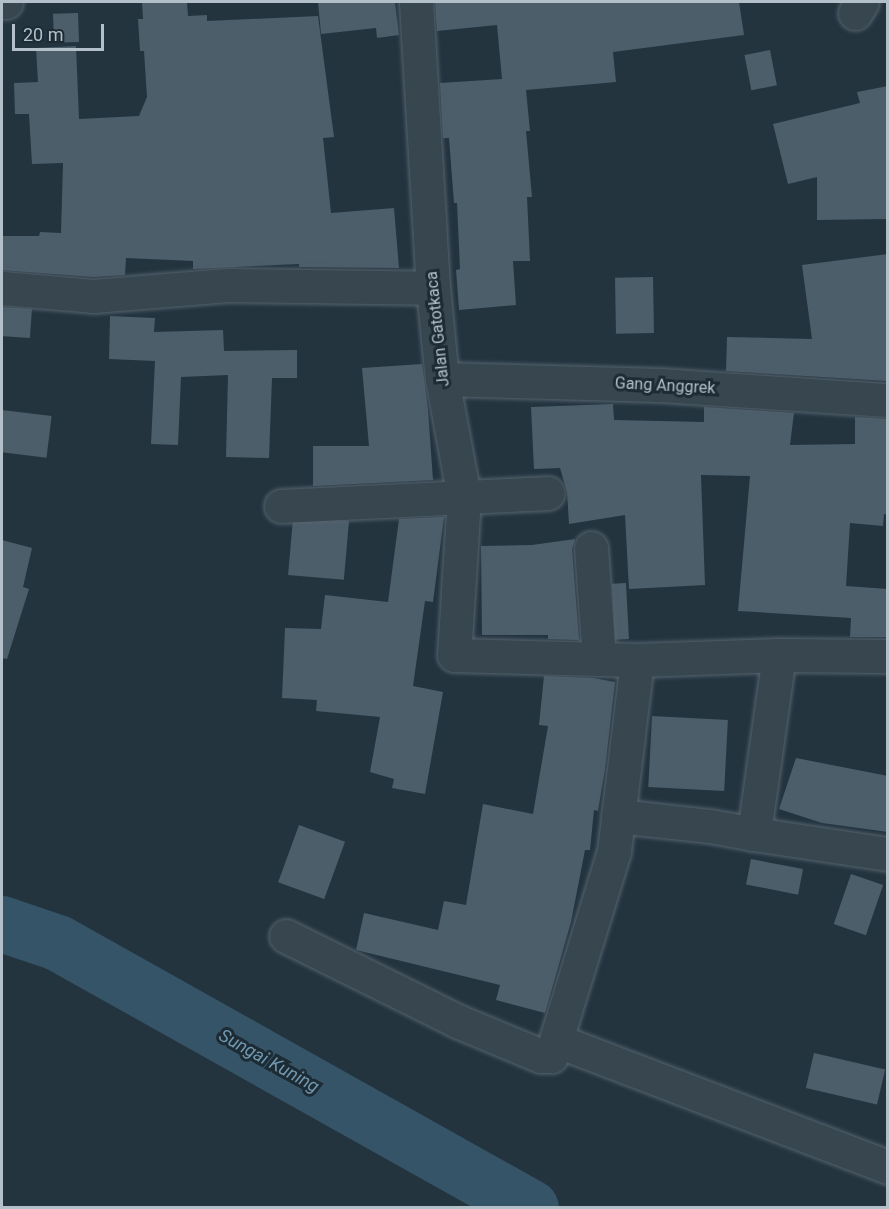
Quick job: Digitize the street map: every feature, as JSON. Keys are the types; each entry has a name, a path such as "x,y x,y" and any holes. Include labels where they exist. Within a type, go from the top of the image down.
{"street":[{"name":"Jalan Gatotkaca","path":"416,2 433,288 442,379 464,497 454,655 599,659"},
{"path":"2,288 93,296 228,285 433,288"},
{"name":"Gang Anggrek","path":"442,379 660,385 888,400"},
{"path":"280,506 548,493"},
{"path":"591,548 599,659 638,660 779,655 888,656"},
{"path":"754,834 779,655"},
{"path":"285,936 457,1021 541,1056 553,1055 614,851 638,660"},
{"path":"618,816 710,826 888,854"},
{"path":"558,1041 888,1167"}],"building":[{"path":"142,2 187,2 188,16 207,15 207,21 318,16 334,137 323,138 331,213 394,208 399,268 299,267 299,264 193,269 193,261 126,258 125,275 93,277 2,270 2,236 39,236 40,232 61,233 63,163 32,164 29,114 15,114 14,83 38,82 36,48 76,46 79,119 139,116 147,97 144,51 140,51 138,19 143,19"},
{"path":"318,2 395,2 399,35 377,38 376,28 321,34"},
{"path":"435,2 739,2 744,35 613,52 616,82 526,90 530,131 526,131 532,197 527,197 530,261 513,261 516,305 459,310 456,270 460,269 457,203 454,203 449,138 443,138 440,83 502,79 497,25 437,31"},
{"path":"78,13 79,42 54,43 53,14"},
{"path":"770,50 777,85 751,90 744,55"},
{"path":"888,86 888,219 817,220 817,177 788,184 773,124 860,103 857,92"},
{"path":"888,254 888,381 726,371 727,337 812,339 802,265"},
{"path":"653,277 654,333 616,334 615,278"},
{"path":"2,307 32,309 30,338 2,336"},
{"path":"110,316 155,318 154,332 223,330 224,351 297,350 297,378 272,378 269,458 226,457 228,375 181,377 178,445 151,444 155,361 109,359"},
{"path":"422,364 433,480 313,486 313,446 369,446 362,368"},
{"path":"613,404 614,420 704,422 704,407 794,413 790,445 855,444 855,417 888,419 888,515 884,514 883,526 850,523 846,586 888,589 888,637 850,637 851,618 738,611 750,476 701,475 705,585 629,589 625,515 569,524 567,492 560,468 534,469 531,407"},
{"path":"2,410 52,416 47,458 2,452"},
{"path":"293,516 349,521 344,580 288,575"},
{"path":"444,517 433,602 425,601 413,686 443,692 425,794 392,788 394,779 370,772 380,717 316,711 317,700 282,698 285,628 321,629 325,595 388,602 399,519"},
{"path":"575,539 572,549 579,640 548,639 548,635 482,635 481,546 532,545"},
{"path":"2,540 32,548 23,587 29,589 7,659 2,658"},
{"path":"626,583 629,639 615,640 612,584"},
{"path":"544,676 593,678 615,682 605,769 598,811 594,810 590,850 585,850 571,922 545,1013 496,1000 500,985 356,950 364,913 438,930 444,901 466,905 483,804 533,814 548,726 539,725"},
{"path":"652,716 728,720 724,791 648,787"},
{"path":"796,758 888,776 888,832 822,823 779,809"},
{"path":"299,825 345,842 324,899 278,882"},
{"path":"751,859 803,869 798,895 746,885"},
{"path":"851,874 883,885 866,935 834,924"},
{"path":"814,1053 885,1069 877,1104 806,1088"}],"waterway":[{"name":"Sungai Kuning","path":"2,924 58,943 531,1208"}]}
